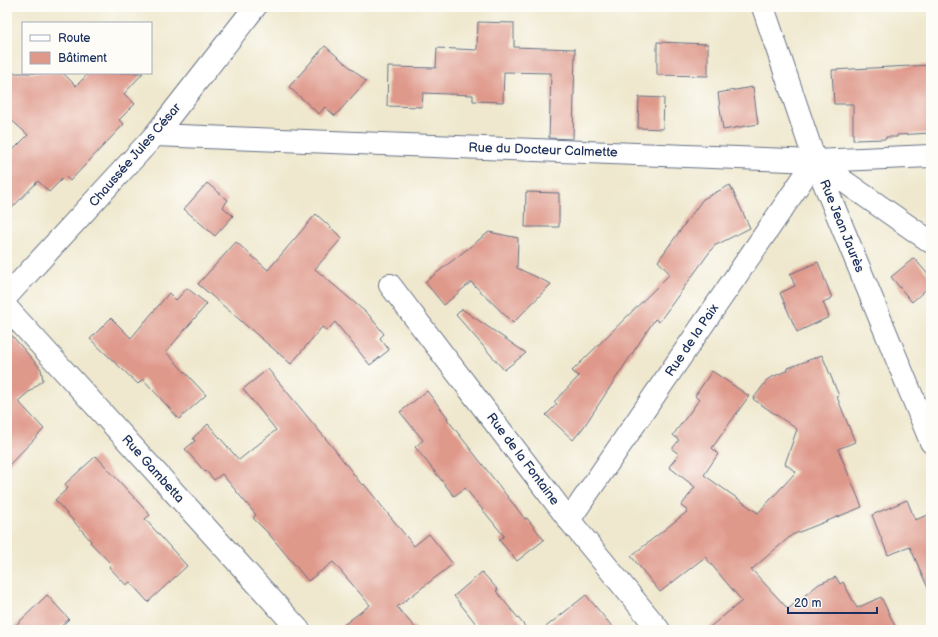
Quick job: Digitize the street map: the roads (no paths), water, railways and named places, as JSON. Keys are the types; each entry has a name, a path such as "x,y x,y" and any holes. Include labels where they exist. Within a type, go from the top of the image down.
{"street":[{"name":"Chaussée Jules César","path":"7,296 155,135 255,7"},
{"name":"Rue Jean Jaurès","path":"763,7 815,161 931,442"},
{"name":"Rue du Docteur Calmette","path":"155,135 815,161 931,156"},
{"path":"815,161 931,242"},
{"name":"Rue de la Paix","path":"569,520 815,161"},
{"name":"Rue de la Fontaine","path":"390,285 569,520 659,630"},
{"name":"Rue Gambetta","path":"7,308 299,630"}]}
